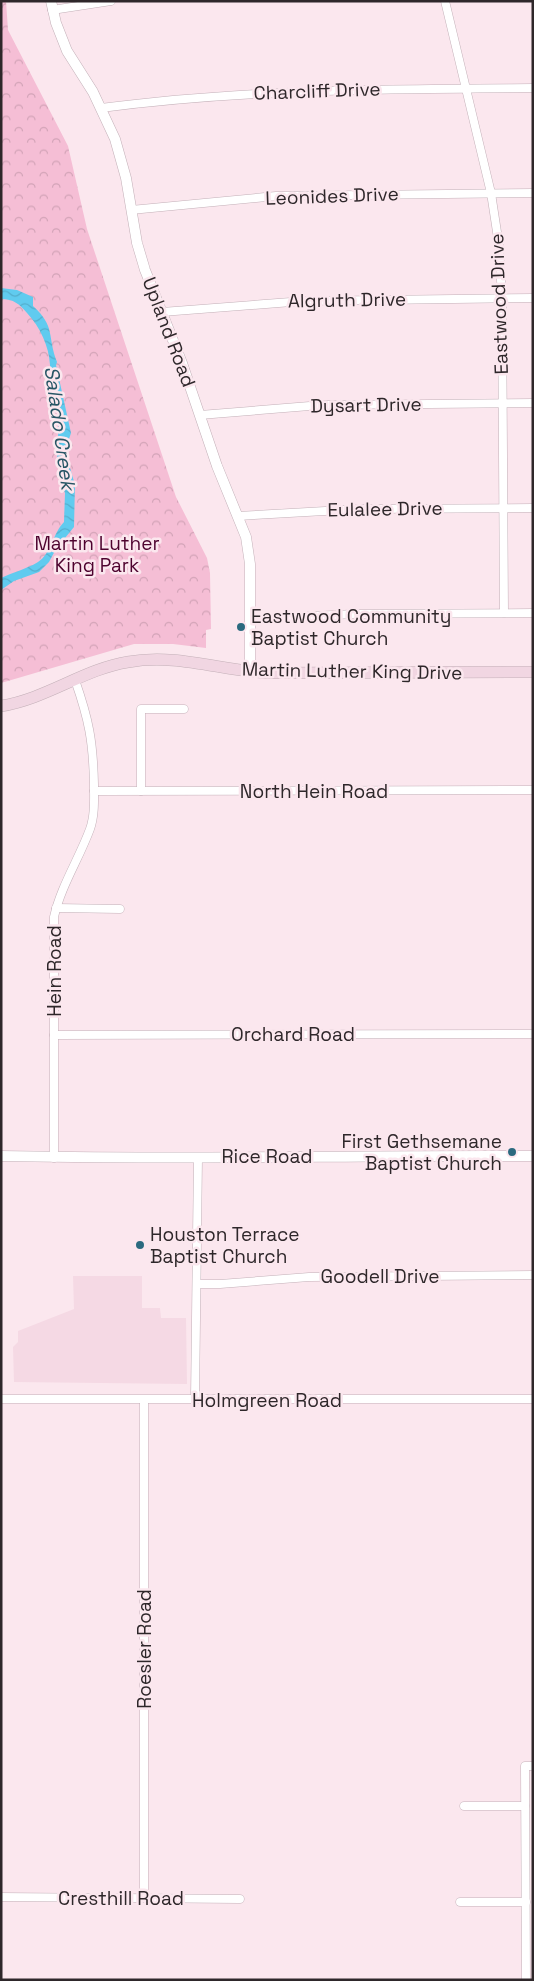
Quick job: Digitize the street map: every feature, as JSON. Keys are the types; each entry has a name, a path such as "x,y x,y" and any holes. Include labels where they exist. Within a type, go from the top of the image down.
{"main road":[{"name":"Martin Luther King Drive","path":"1,706 18,703 115,665 144,660 193,661 250,672 533,672"}],"street":[{"path":"52,5 111,1"},
{"name":"Eastwood Drive","path":"445,1 491,193 499,245 502,298 504,613"},
{"name":"Upland Road","path":"52,5 67,51 102,108 119,152 139,252 217,466 246,537 250,557 250,672"},
{"name":"Charcliff Drive","path":"102,108 235,94 329,89 533,88"},
{"name":"Leonides Drive","path":"131,210 276,196 533,192"},
{"name":"Algruth Drive","path":"162,312 304,300 533,298"},
{"name":"Dysart Drive","path":"200,415 280,406 533,403"},
{"name":"Eulalee Drive","path":"238,516 352,509 533,508"},
{"path":"250,619 355,614 533,613"},
{"name":"Hein Road","path":"54,1158 54,926 56,908 90,828 94,812 91,730 75,680"},
{"path":"141,791 141,710 184,709"},
{"name":"North Hein Road","path":"94,791 533,790"},
{"path":"56,908 120,909"},
{"name":"Orchard Road","path":"54,1034 533,1034"},
{"name":"Rice Road","path":"1,1156 54,1158 533,1156"},
{"path":"195,1400 198,1156"},
{"name":"Goodell Drive","path":"197,1284 228,1284 309,1277 533,1276"},
{"name":"Holmgreen Road","path":"1,1399 533,1399"},
{"name":"Roesler Road","path":"144,1400 144,1898"},
{"path":"526,1980 530,1951 526,1902 529,1859 525,1806 529,1766"},
{"path":"464,1806 525,1806"},
{"name":"Cresthill Road","path":"1,1897 240,1899"},
{"path":"460,1902 526,1902"}],"shaded area":[{"path":"73,1276 142,1276 142,1308 160,1308 161,1318 186,1318 187,1384 14,1382 13,1347 18,1342 18,1331 74,1309"}],"green space":[{"name":"Martin Luther King Park","path":"1,1 6,1 8,30 68,146 87,229 176,497 207,558 210,573 211,629 206,630 206,648 173,644 134,644 1,683"}],"water":[{"name":"Salado Creek","path":"1,288 17,290 33,297 33,306 48,326 71,433 68,442 68,461 75,485 74,527 56,549 49,562 39,572 14,581 1,590 1,578 38,562 46,554 64,522 65,493 60,482 61,467 57,462 59,413 50,396 50,365 46,344 32,318 21,307 13,301 1,299"}],"place":[{"name":"Eastwood Community Baptist Church","path":"241,627"},
{"name":"First Gethsemane Baptist Church","path":"512,1152"},
{"name":"Houston Terrace Baptist Church","path":"140,1245"}]}
